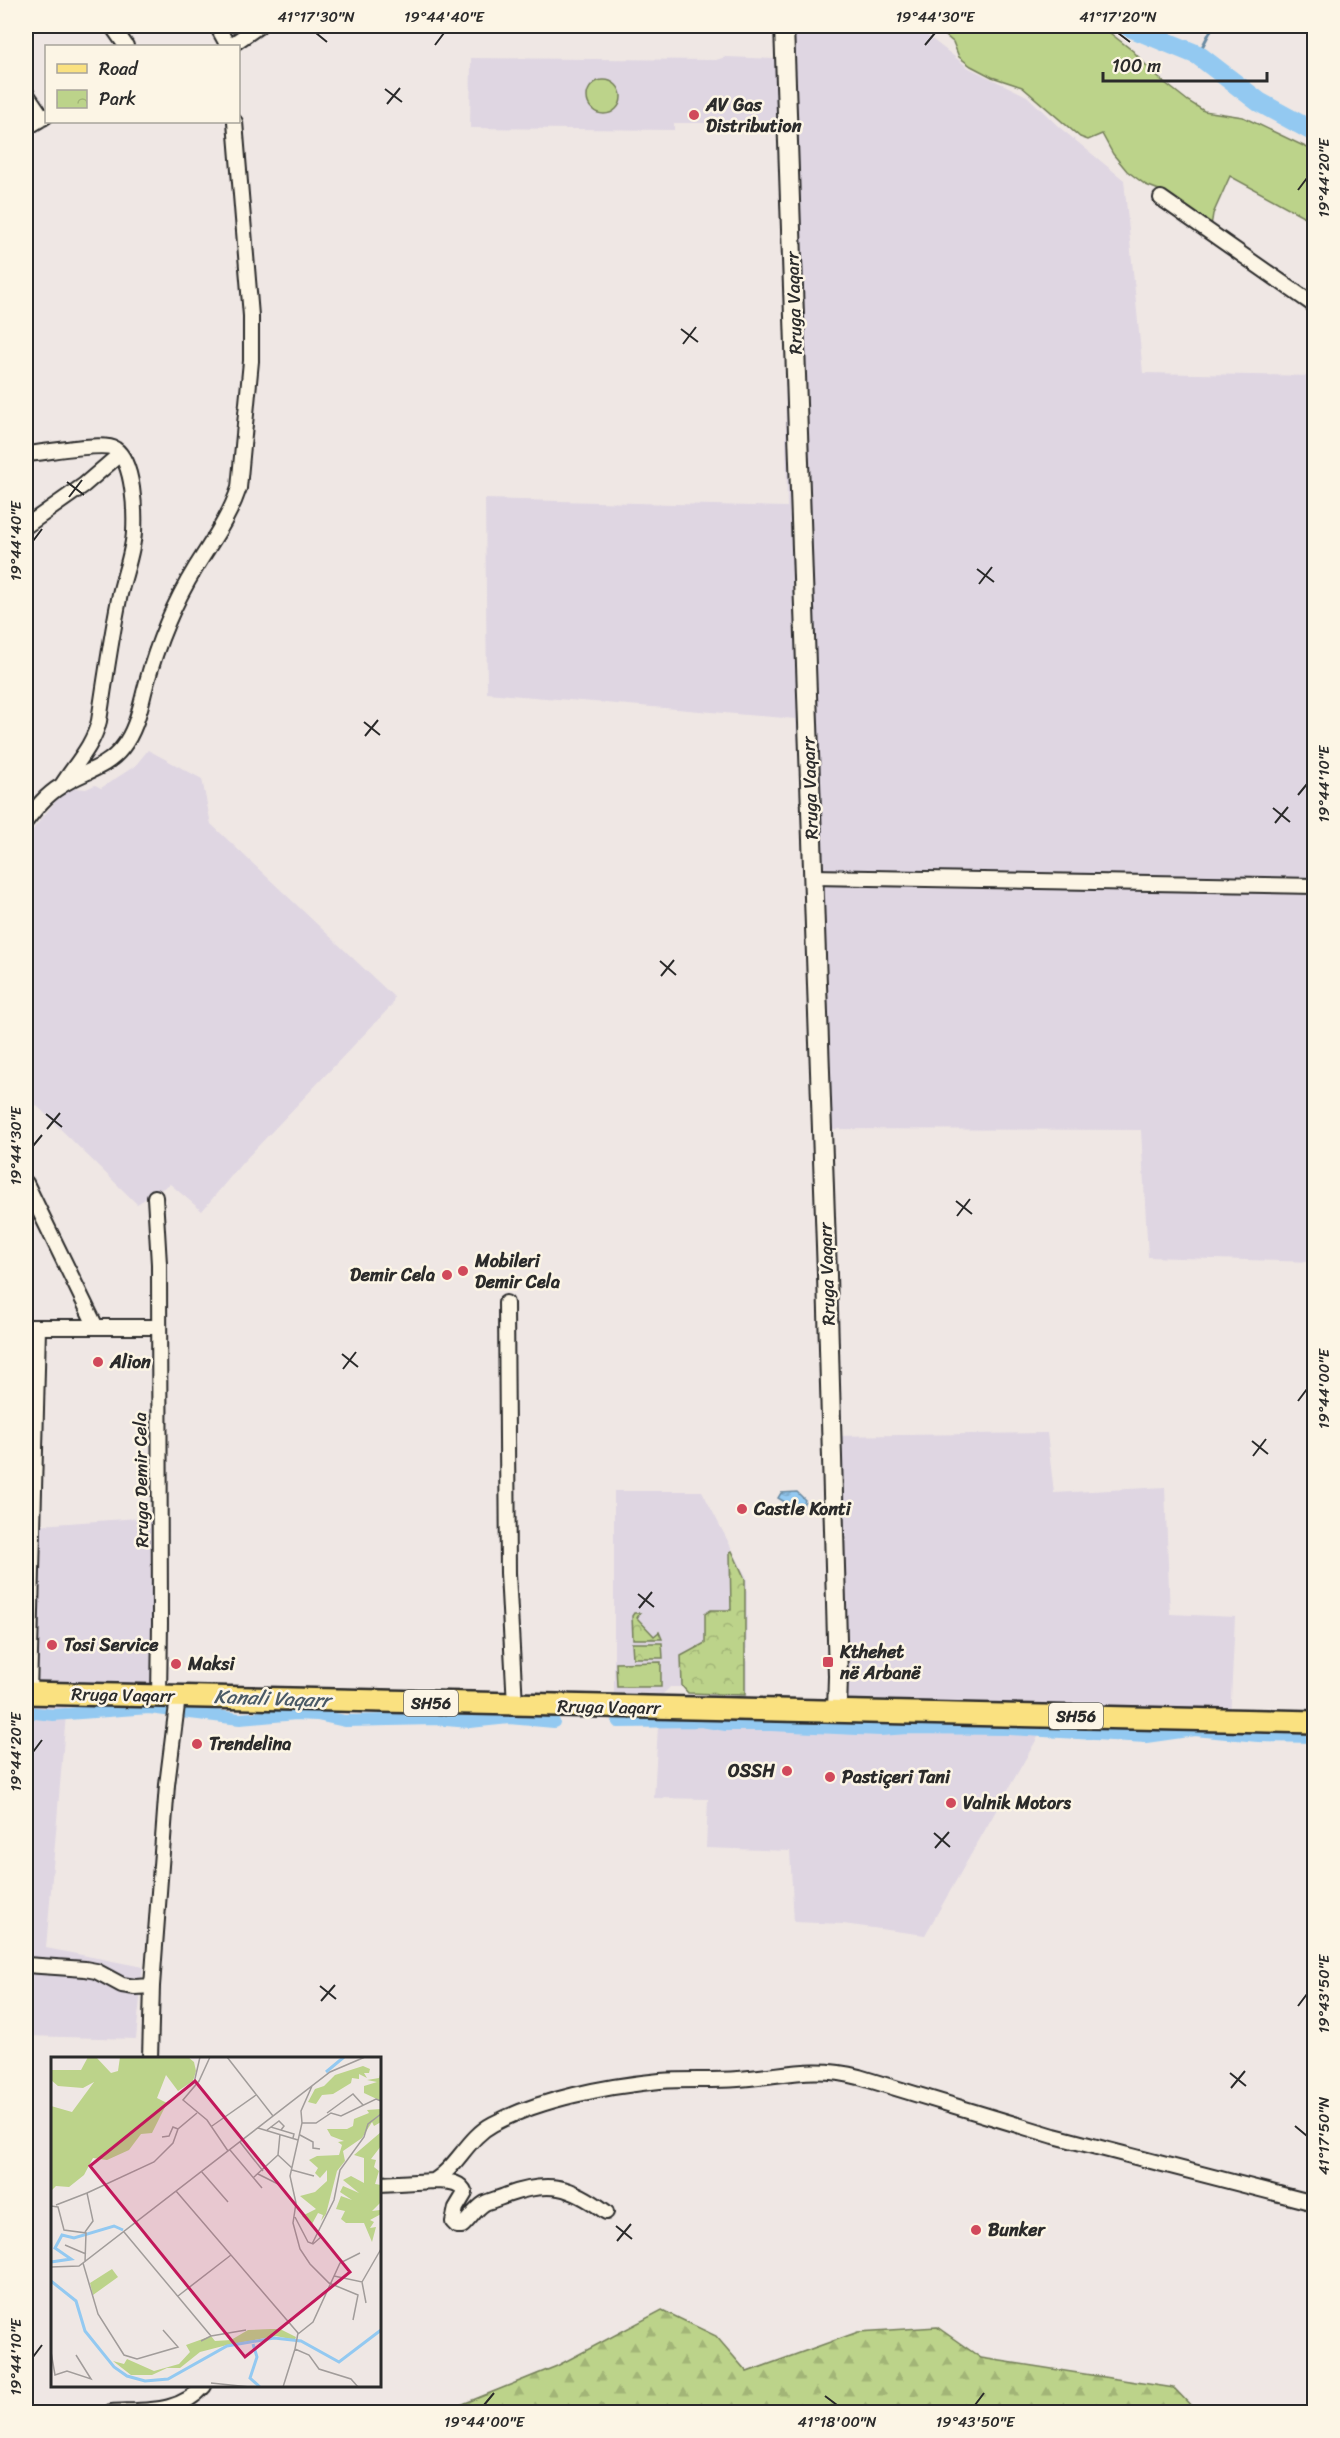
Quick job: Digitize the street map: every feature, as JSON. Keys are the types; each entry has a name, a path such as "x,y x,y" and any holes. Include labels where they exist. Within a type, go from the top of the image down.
{"main road":[{"name":"Rruga Vaqarr","path":"27,1693 173,1704 515,1705 837,1712 838,1676 828,1321 784,26"},
{"name":"SH56","path":"837,1712 1314,1722"}],"street":[{"path":"112,26 125,45"},
{"path":"217,26 228,45"},
{"path":"230,45 259,26"},
{"path":"26,93 45,117 26,128"},
{"path":"26,821 40,802 62,785 95,770 121,749 139,715 156,653 169,619 196,567 224,524 239,488 251,361 251,316 235,123"},
{"path":"1161,198 1314,305"},
{"path":"26,454 104,445 114,448 120,454 133,491 134,536 118,600 95,735 62,785"},
{"path":"26,526 84,485 120,454"},
{"path":"813,876 1314,886"},
{"path":"26,1183 96,1327"},
{"name":"Rruga Demir Cela","path":"150,2057 152,1986 173,1704 160,1623 157,1327 159,1264 155,1197"},
{"path":"506,1303 508,1573 515,1705"},
{"path":"27,1693 32,1328 157,1327"},
{"path":"26,1965 85,1969 96,1971 122,1985 152,1986"},
{"path":"435,2181 492,2124 555,2101 644,2083 739,2079 822,2070 851,2075 1126,2156 1314,2203"},
{"path":"381,2184 435,2181 457,2183 465,2193 453,2216 453,2222 457,2226 462,2226 485,2203 521,2190 543,2186 577,2194 606,2212"},
{"path":"111,2412 163,2409 182,2404 197,2394 202,2387"}],"shaded area":[{"path":"774,26 915,26 969,68 1027,96 1059,127 1124,180 1143,373 1314,376 1314,1262 1148,1257 1141,1130 822,1129 796,719 487,693 485,499 787,507 783,216"},
{"path":"726,57 775,59 777,131 715,128 713,123 676,123 674,130 470,128 471,58 716,60"},
{"path":"148,750 202,779 211,824 394,997 392,1005 242,1163 202,1211 170,1184 137,1204 35,1104 26,1108 26,838 63,792 76,788 86,789 95,785 101,788 135,766"},
{"path":"1047,1433 1054,1493 1165,1487 1170,1614 1235,1617 1230,1720 1050,1716 925,1935 843,1924 794,1922 790,1851 706,1848 708,1799 654,1798 659,1708 837,1711 831,1436"},
{"path":"614,1491 702,1491 747,1578 747,1696 688,1694 682,1687 670,1687 663,1694 614,1693"},
{"path":"153,1517 151,1692 67,1703 46,1948 143,1967 136,2039 26,2036 26,1526"}],"green space":[{"path":"934,26 1101,26 1133,51 1155,75 1204,111 1243,117 1314,151 1314,222 1230,176 1213,214 1211,226 1196,213 1183,208 1167,193 1146,185 1127,171 1113,154 1102,134 1088,140 1080,137 1022,87 992,77 959,57 953,42"},
{"path":"604,80 616,85 621,97 616,109 604,114 592,109 587,97 592,85"},
{"path":"732,1551 745,1579 745,1695 688,1693 682,1686 681,1656 705,1643 705,1614 711,1610 731,1610 730,1552"},
{"path":"634,1613 640,1613 637,1618 654,1636 659,1632 662,1639 633,1639 632,1616"},
{"path":"632,1643 662,1643 663,1658 633,1658"},
{"path":"661,1662 661,1687 617,1687 616,1663"},
{"path":"662,2310 716,2336 747,2372 858,2332 937,2327 981,2358 1174,2388 1197,2412 443,2412 557,2366"}],"water":[{"path":"797,1492 805,1500 802,1508 795,1508 778,1498 781,1493"}],"waterway":[{"path":"1127,26 1198,55 1259,102 1314,132"},
{"path":"1198,55 1213,26"},
{"name":"Kanali Vaqarr","path":"26,1712 53,1715 149,1708 240,1719 296,1714 317,1715 345,1721 434,1719 470,1722 509,1718 554,1722"},
{"path":"618,1722 701,1721 726,1725 880,1730 1010,1729 1146,1737 1195,1730 1258,1736 1314,1737"}],"place":[{"name":"AV Gas Distribution","path":"694,115"},
{"name":"Mobileri Demir Cela","path":"463,1271"},
{"name":"Demir Cela","path":"447,1275"},
{"name":"Alion","path":"98,1362"},
{"name":"Castle Konti","path":"742,1509"},
{"name":"Tosi Service","path":"52,1645"},
{"name":"Kthehet në Arbanë","path":"828,1662"},
{"name":"Maksi","path":"176,1664"},
{"name":"Trendelina","path":"197,1744"},
{"name":"OSSH","path":"787,1771"},
{"name":"Pastiçeri Tani","path":"830,1777"},
{"name":"Valnik Motors","path":"951,1803"},
{"name":"Bunker","path":"976,2230"}]}
